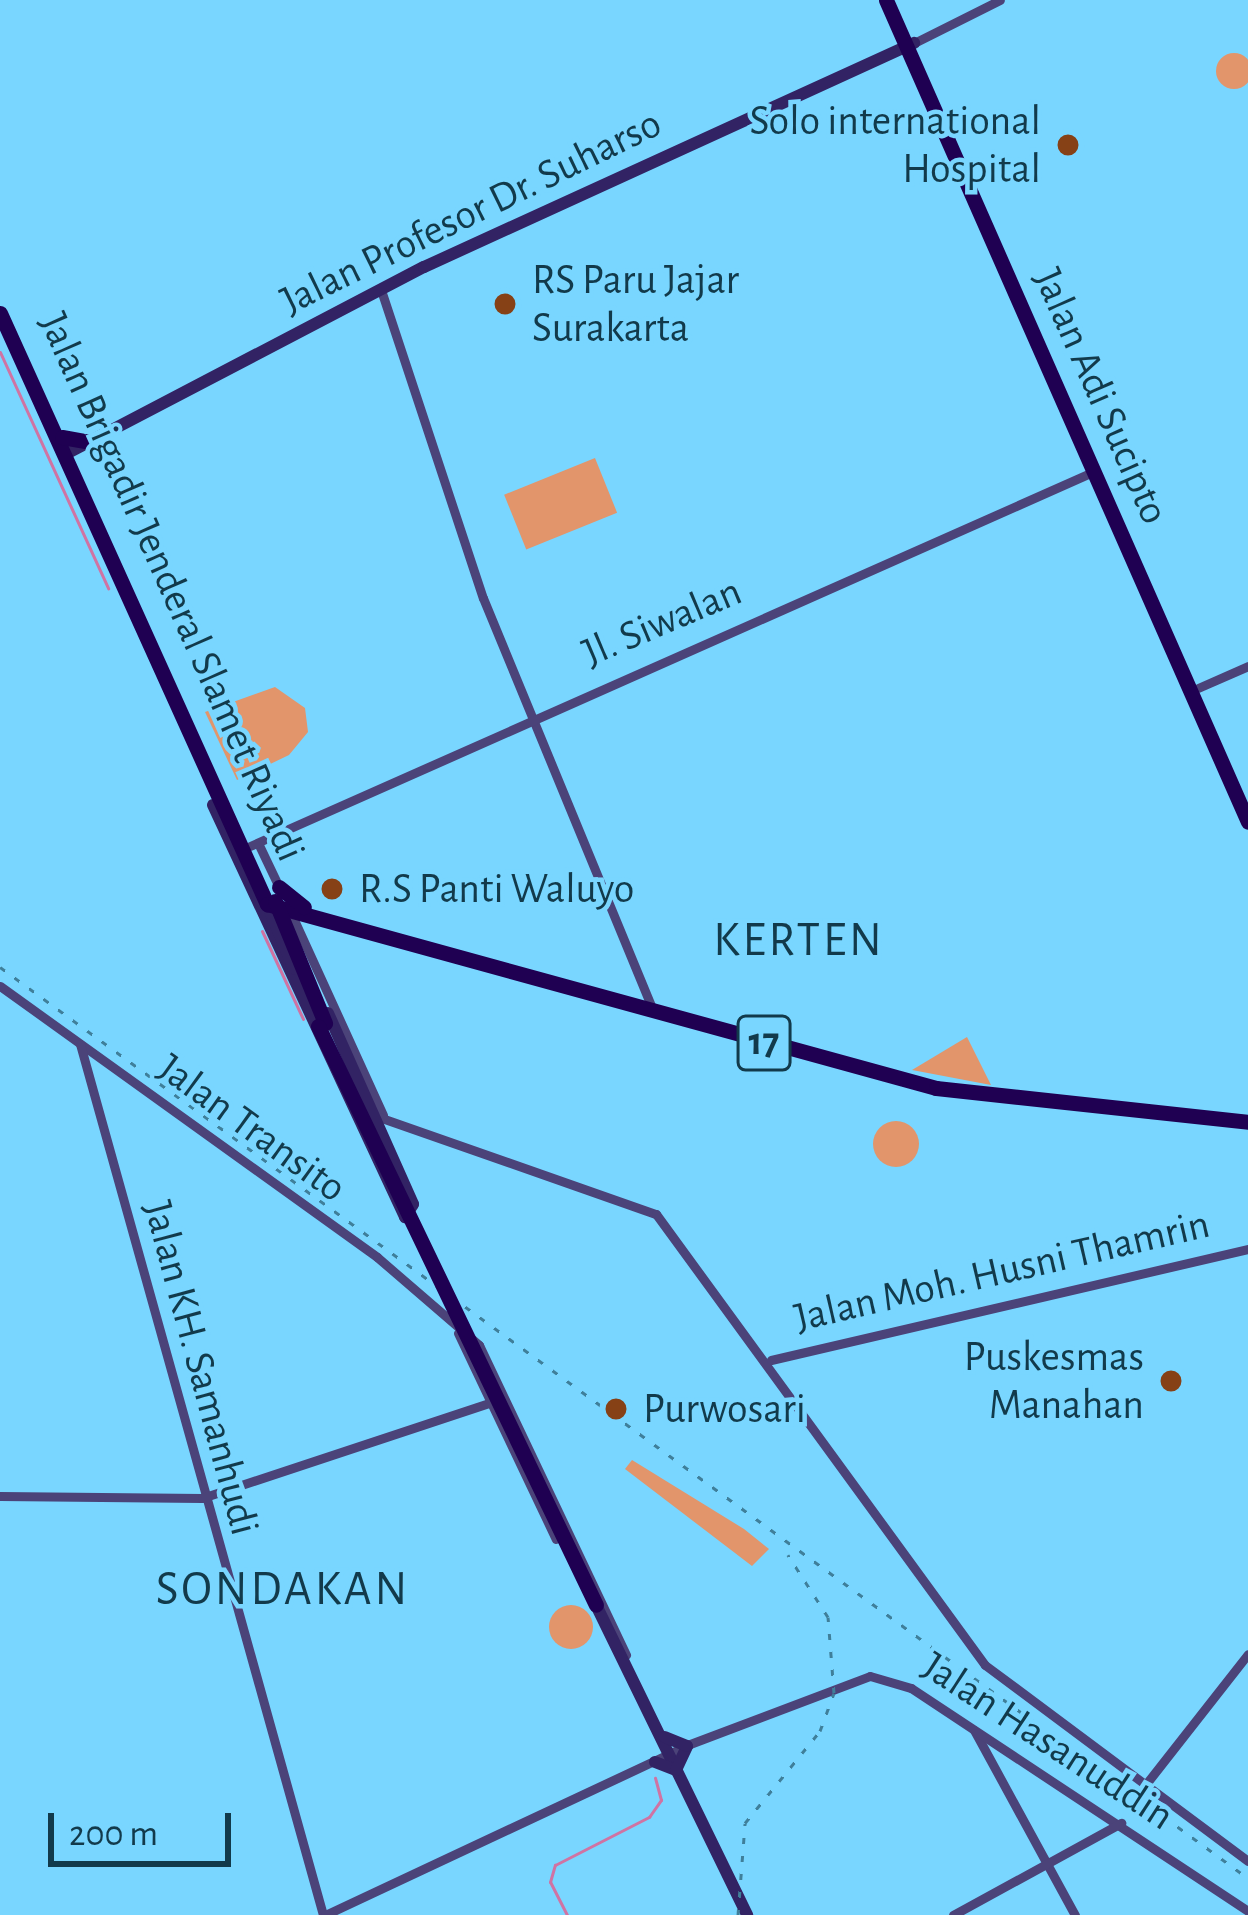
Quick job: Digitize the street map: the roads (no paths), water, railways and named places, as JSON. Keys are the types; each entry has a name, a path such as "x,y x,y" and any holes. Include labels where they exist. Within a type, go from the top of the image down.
{"highway":[{"name":"Jalan Adi Sucipto","path":"890,0 899,30 913,45 916,67 1248,822"},
{"name":"Jalan Adi Sucipto","path":"890,0 1248,803"},
{"path":"899,30 888,57 916,67"},
{"name":"Jalan Brigadir Jenderal Slamet Riyadi","path":"0,298 280,902"},
{"name":"Jalan Brigadir Jenderal Slamet Riyadi","path":"0,313 74,452 218,802 280,902"},
{"path":"280,902 322,1025 598,1604"},
{"name":"17","path":"280,902 364,928"},
{"name":"17","path":"280,902 322,919 652,1001 686,1018 936,1088 1248,1118"},
{"path":"295,948 298,928 322,919"}],"main road":[{"name":"Jalan Profesor Dr. Suharso","path":"74,452 376,294 913,45"},
{"path":"218,802 405,1217 413,1204 381,1115 307,976"},
{"path":"280,902 322,1025"},
{"path":"598,1604 662,1751 676,1770 747,1915"},
{"path":"598,1604 626,1655 662,1751"},
{"path":"662,1751 687,1746"},
{"path":"676,1770 687,1746"}],"street":[{"path":"913,45 1000,0"},
{"path":"376,294 532,713 652,1001"},
{"name":"Jl. Siwalan","path":"255,844 532,713 1095,472"},
{"path":"1198,688 1248,666"},
{"path":"280,902 298,928 381,1115 650,1210 771,1360 985,1665 1248,1861"},
{"name":"Jalan Transito","path":"0,986 377,1257 469,1345"},
{"name":"Jalan KH. Samanhudi","path":"80,1044 202,1498 324,1915"},
{"name":"Jalan Moh. Husni Thamrin","path":"771,1360 1248,1249"},
{"path":"469,1345 489,1404 609,1636"},
{"path":"469,1345 507,1396 626,1655"},
{"path":"464,1414 480,1384"},
{"path":"0,1496 202,1498 507,1396"},
{"path":"1146,1784 1248,1654"},
{"name":"Jalan Hasanuddin","path":"687,1746 863,1676 911,1688 1121,1822 1248,1910"},
{"path":"971,1726 1075,1915"},
{"path":"324,1915 662,1751"},
{"path":"953,1915 1121,1822"}],"waterway":[{"path":"0,352 108,588"},
{"path":"262,931 303,1019"},
{"path":"567,1915 550,1882 555,1865 649,1817 661,1800 655,1778"}],"railway":[{"path":"0,967 1248,1878"},
{"path":"738,1915 745,1823 820,1731 834,1693 828,1617 788,1555"}],"place":[{"name":"Solo international Hospital","path":"1068,145"},
{"name":"RS Paru Jajar Surakarta","path":"505,304"},
{"name":"R.S Panti Waluyo","path":"332,889"},
{"name":"Puskesmas Manahan","path":"1171,1381"},
{"name":"Purwosari","path":"616,1409"}],"district":[{"name":"KERTEN","path":"799,942"},
{"name":"SONDAKAN","path":"283,1591"}]}
